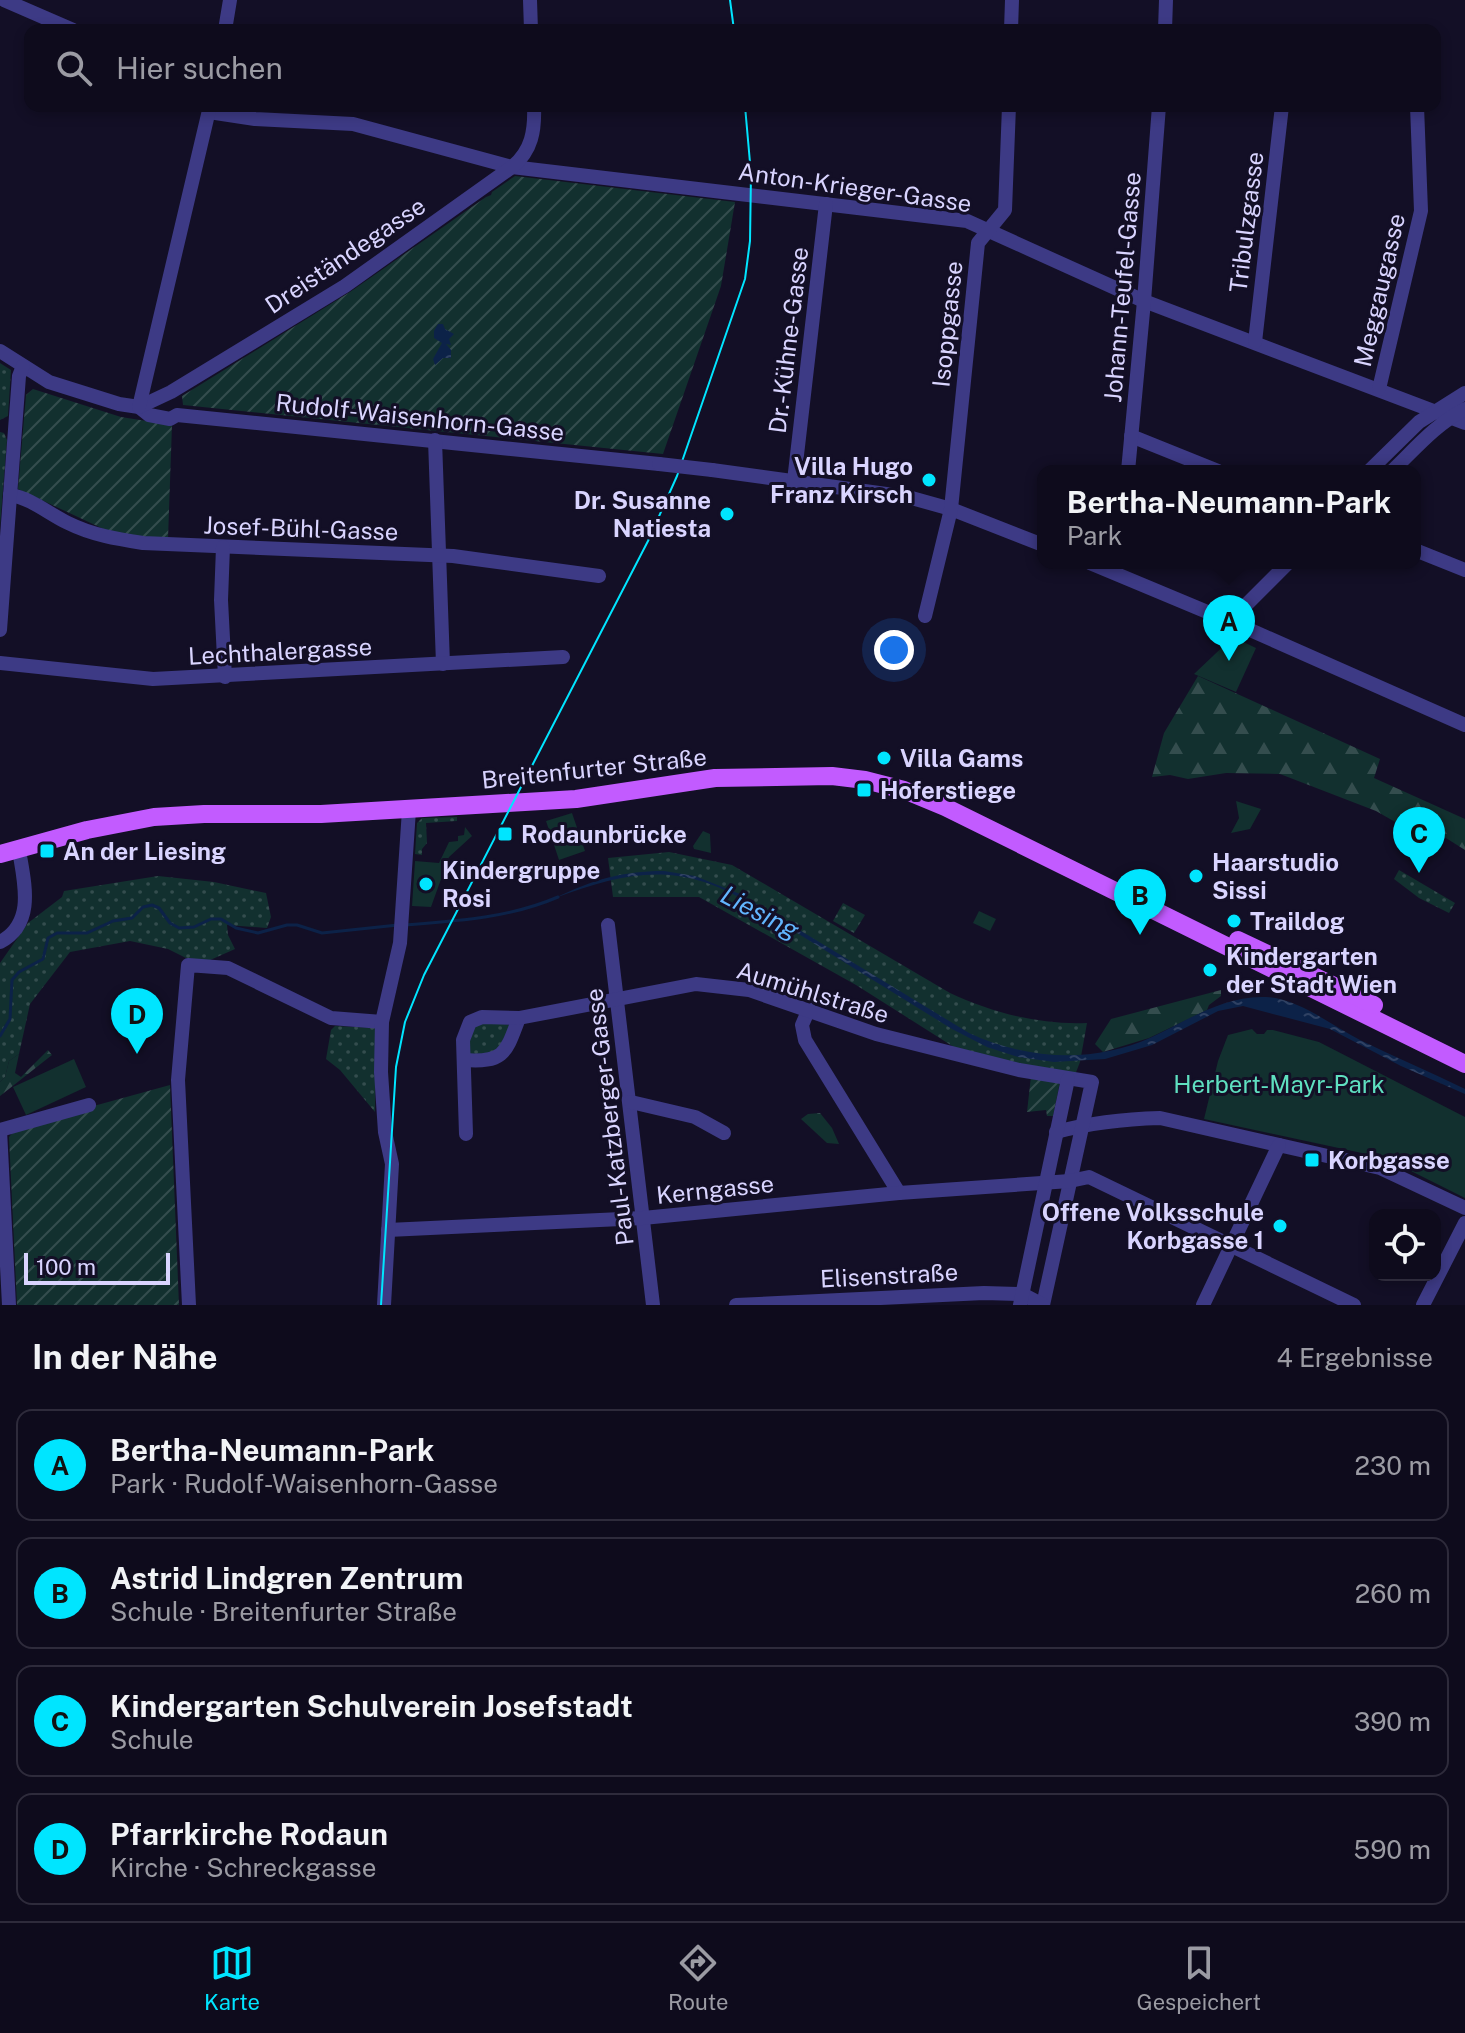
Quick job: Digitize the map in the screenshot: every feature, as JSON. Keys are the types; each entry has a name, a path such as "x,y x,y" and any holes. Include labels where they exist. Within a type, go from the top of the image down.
{"main road":[{"name":"Breitenfurter Straße","path":"0,854 87,830 154,817 409,810 588,798 715,778 799,775 865,780 904,790 945,807 1167,917 1465,1051"},
{"name":"Breitenfurter Straße","path":"1320,986 1465,1064"}],"street":[{"path":"4,0 59,24"},
{"path":"226,24 230,0"},
{"path":"530,0 531,24"},
{"path":"1011,24 1012,0"},
{"path":"1165,24 1166,0"},
{"path":"139,407 208,112"},
{"name":"Anton-Krieger-Gasse","path":"223,112 255,119 353,124 512,167 967,221 1144,301 1465,423"},
{"name":"Dreiständegasse","path":"139,407 171,392 345,286 512,167 522,159 529,147 534,131 534,112"},
{"name":"Isoppgasse","path":"951,509 978,243 1005,210 1009,112"},
{"name":"Johann-Teufel-Gasse","path":"1129,465 1159,112"},
{"name":"Tribulzgasse","path":"1255,342 1281,112"},
{"name":"Meggaugasse","path":"1379,389 1421,211 1417,112"},
{"name":"Dr.-Kühne-Gasse","path":"794,481 826,204"},
{"name":"Rudolf-Waisenhorn-Gasse","path":"0,351 49,382 119,404 139,407 149,415 170,419 177,415 435,440 794,481"},
{"path":"0,630 2,570 10,495 7,427 23,366"},
{"path":"171,392 177,415"},
{"path":"1375,465 1434,410 1465,393"},
{"path":"1398,465 1450,417 1465,409"},
{"path":"1131,436 1203,465"},
{"path":"435,440 443,664"},
{"path":"794,481 908,497 951,509 1037,543"},
{"name":"Josef-Bühl-Gasse","path":"10,495 23,498 70,524 109,538 143,543 439,555 599,576"},
{"path":"925,616 951,509"},
{"path":"223,547 221,600 225,677"},
{"path":"1421,552 1465,570"},
{"path":"1120,569 1465,725"},
{"path":"1230,621 1282,569"},
{"name":"Lechthalergasse","path":"0,663 129,677 225,677 563,657"},
{"path":"384,1305 392,1164 385,1132 382,1022 400,943 409,810"},
{"path":"0,942 15,930 25,910 19,850"},
{"name":"Paul-Katzberger-Gasse","path":"608,925 653,1305"},
{"path":"189,1305 178,1080 188,965 228,968 331,1018 382,1022"},
{"name":"Aumühlstraße","path":"466,1134 464,1033 470,1022 482,1017 519,1018 696,984 749,990 876,1034 1019,1070 1092,1082 1081,1125"},
{"path":"809,1009 802,1025 805,1040 899,1193"},
{"path":"464,1060 484,1061 501,1056 508,1048 519,1018"},
{"path":"1021,1300 1068,1079"},
{"path":"631,1102 695,1117 724,1133"},
{"path":"9,1305 0,1130 89,1105"},
{"path":"1056,1132 1124,1119 1160,1118 1380,1168 1465,1208"},
{"path":"1043,1305 1081,1125"},
{"path":"1203,1305 1279,1145"},
{"name":"Kerngasse","path":"388,1230 643,1218 1089,1177 1354,1305"},
{"path":"1423,1305 1465,1223"},
{"name":"Elisenstraße","path":"736,1305 980,1299 1021,1300 1043,1305"}],"green space":[{"path":"515,176 735,202 721,286 663,454 183,405 182,396 350,292"},
{"path":"0,363 11,370 8,416 0,420"},
{"path":"33,389 121,417 172,425 168,539 110,532 18,489 26,395"},
{"path":"0,432 7,440 0,526"},
{"path":"1233,637 1256,648 1236,692 1194,674"},
{"path":"1198,676 1380,759 1374,778 1465,819 1465,850 1438,833 1404,827 1376,811 1280,774 1226,773 1188,779 1170,775 1152,777 1164,733"},
{"path":"1236,801 1261,809 1250,829 1231,833 1239,818"},
{"path":"572,813 585,851 559,860 546,821"},
{"path":"457,817 457,821 426,823 427,843 422,855 415,854 417,823 422,818"},
{"path":"465,827 472,836 449,857 431,907 412,906 415,861 439,863 449,842 458,841 458,836 464,835"},
{"path":"703,831 710,834 711,853 694,849"},
{"path":"669,852 732,865 966,1000 1034,1020 1087,1023 1080,1062 1073,1080 957,1049 856,985 699,897 613,897 608,858"},
{"path":"1399,870 1455,903 1449,913 1419,898 1394,879"},
{"path":"158,876 214,882 266,893 271,917 267,928 227,925 235,949 208,961 186,958 168,949 130,941 70,952 30,1004 19,1054 9,1061 5,1077 0,1082 0,963 28,923 62,897 64,891"},
{"path":"843,903 865,915 854,933 833,921"},
{"path":"979,911 996,919 990,931 973,923"},
{"path":"1221,990 1221,996 1207,1010 1149,1038 1103,1052 1095,1044 1111,1019"},
{"path":"485,1020 510,1025 497,1053 472,1056 468,1051 469,1031"},
{"path":"335,1026 376,1028 375,1112 340,1070 326,1059 331,1030"},
{"name":"Herbert-Mayr-Park","path":"1252,1029 1257,1034 1273,1030 1319,1042 1465,1117 1465,1198 1385,1158 1204,1119 1218,1061 1228,1035"},
{"path":"48,1050 52,1055 0,1096 0,1082 5,1077 9,1061 19,1054 15,1073 21,1077"},
{"path":"74,1059 86,1087 26,1115 13,1087"},
{"path":"1031,1076 1060,1082 1053,1116 1047,1116 1046,1110 1027,1112"},
{"path":"170,1085 179,1305 17,1305 9,1137 13,1132 90,1107"},
{"path":"820,1113 839,1144 827,1143 801,1119 808,1114"}],"water":[{"path":"438,324 443,324 454,334 449,339 451,345 446,344 451,350 451,358 443,358 435,365 433,359 442,343 434,338"},
{"name":"Liesing","path":"664,871 695,876 740,894 969,1033 1014,1049 1060,1055 1107,1052 1152,1037 1221,1004 1266,997 1291,1002 1360,1040 1465,1089 1465,1094 1401,1066 1330,1029 1243,1006 1218,1011 1152,1045 1105,1059 1054,1062 1018,1057 987,1047 952,1029 744,900 696,880 673,875 628,877 555,898 608,878"}],"waterway":[{"name":"Liesing","path":"405,925 502,914 558,897"},
{"name":"Liesing","path":"0,1036 10,1019 12,980 19,972 43,959 48,938 57,933 87,933 113,921 132,918 143,907 152,905 159,908 170,923 179,928 194,927 211,919 221,919 236,928 258,933 287,925 322,933 398,925"}],"tram line":[{"path":"730,0 733,24"},
{"path":"381,1305 396,1067 405,1022 424,975 648,541 677,476 745,279 750,241 751,174 746,112"}],"place":[{"name":"Villa Hugo Franz Kirsch","path":"929,480"},
{"name":"Dr. Susanne Natiesta","path":"727,514"},
{"name":"Bertha-Neumann-Park","path":"1229,661"},
{"name":"Villa Gams","path":"884,758"},
{"name":"Hoferstiege","path":"864,790"},
{"name":"Rodaunbrücke","path":"505,834"},
{"name":"An der Liesing","path":"47,851"},
{"name":"Kindergarten Schulverein Josefstadt","path":"1419,873"},
{"name":"Haarstudio Sissi","path":"1196,876"},
{"name":"Kindergruppe Rosi","path":"426,884"},
{"name":"Traildog","path":"1234,921"},
{"name":"Astrid Lindgren Zentrum","path":"1140,935"},
{"name":"Kindergarten der Stadt Wien","path":"1210,970"},
{"name":"Pfarrkirche Rodaun","path":"137,1054"},
{"name":"Korbgasse","path":"1312,1160"},
{"name":"Offene Volksschule Korbgasse 1","path":"1280,1226"}]}
